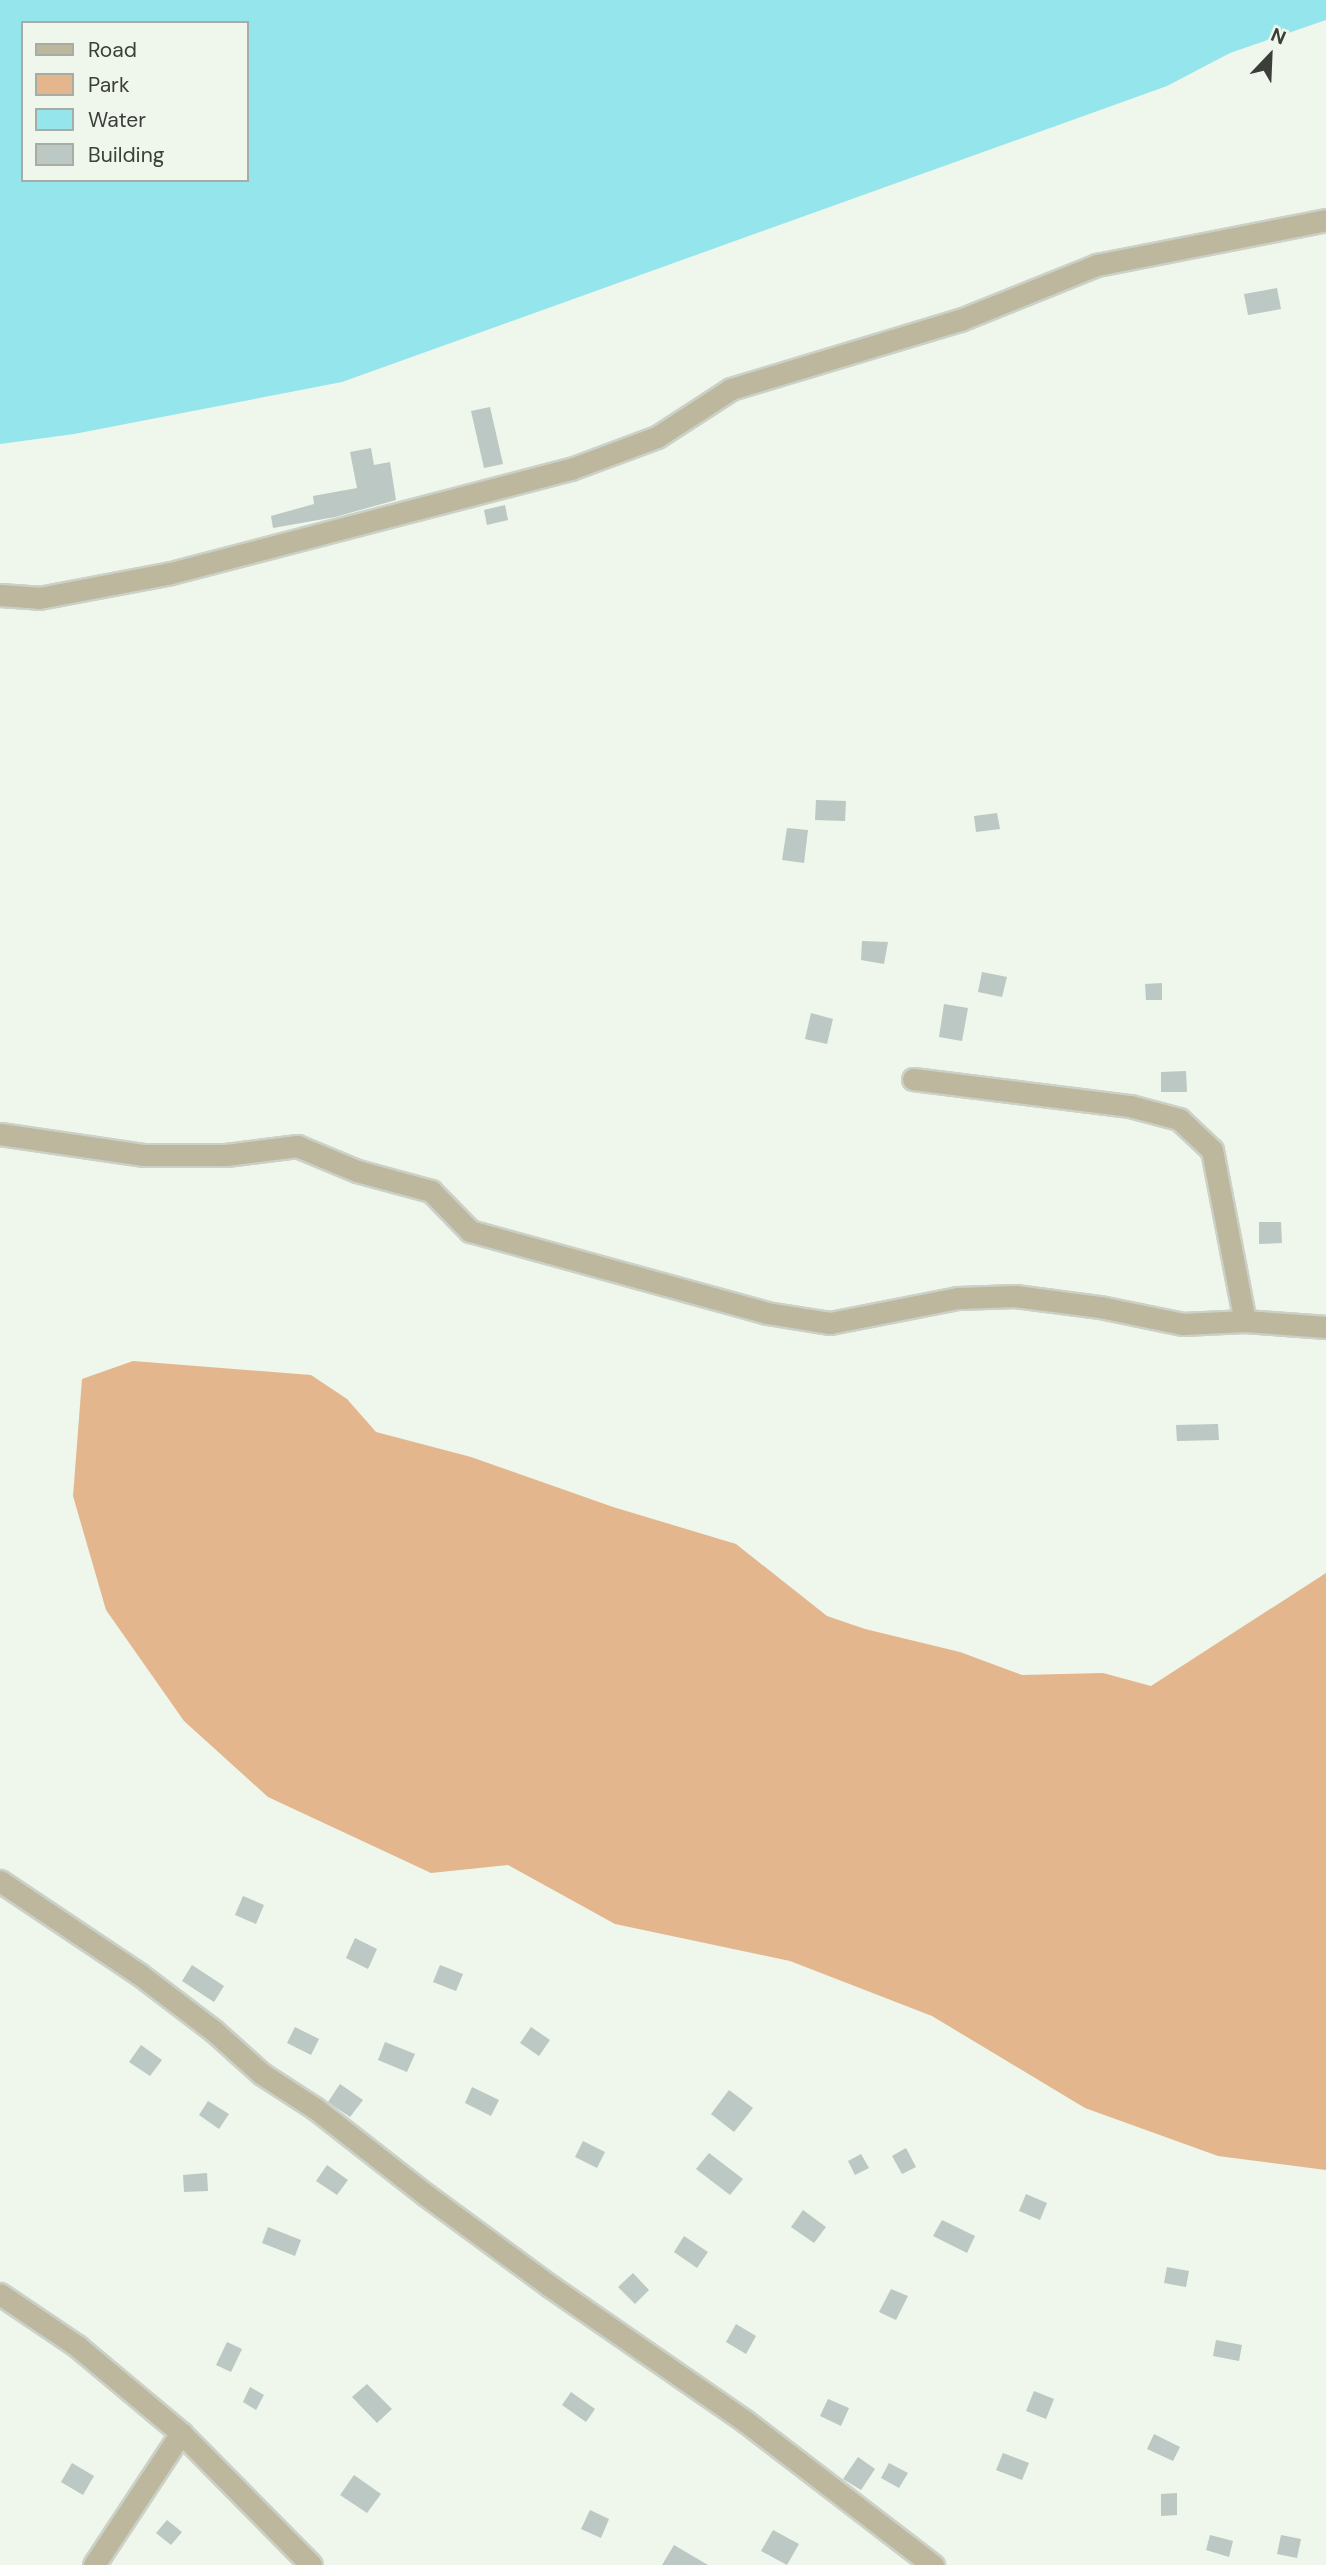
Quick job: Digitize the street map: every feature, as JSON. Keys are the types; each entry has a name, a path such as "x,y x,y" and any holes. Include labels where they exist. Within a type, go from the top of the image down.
{"street":[{"path":"0,595 39,597 170,573 571,469 657,437 732,389 960,320 1097,265 1326,220"},
{"path":"913,1079 1129,1106 1179,1119 1212,1150 1245,1321"},
{"path":"0,1134 144,1155 226,1155 297,1146 357,1171 431,1191 470,1231 767,1313 830,1323 958,1298 1015,1296 1100,1307 1184,1324 1245,1321 1326,1327"},
{"path":"0,1881 139,1974 214,2031 262,2074 316,2109 425,2195 550,2286 745,2421 933,2565"},
{"path":"0,2294 77,2346 181,2433 311,2565"},
{"path":"94,2565 181,2433"}],"green space":[{"path":"133,1361 311,1375 347,1399 376,1432 471,1457 613,1507 736,1544 827,1616 865,1629 960,1652 1022,1675 1103,1673 1151,1686 1326,1573 1326,2170 1218,2156 1085,2108 932,2016 790,1961 615,1924 508,1865 431,1873 268,1797 184,1721 106,1610 73,1496 82,1379"}],"water":[{"path":"0,0 1326,0 1326,20 1230,53 1167,86 342,382 74,434 0,444"}],"building":[{"path":"1277,288 1281,309 1248,315 1244,294"},
{"path":"490,407 503,464 484,468 471,411"},
{"path":"371,448 374,465 390,462 396,500 335,517 273,528 271,516 314,504 313,496 357,488 350,452"},
{"path":"505,505 508,520 487,525 484,510"},
{"path":"816,800 846,801 845,821 815,820"},
{"path":"997,813 1000,829 976,832 974,816"},
{"path":"787,828 808,830 804,863 782,860"},
{"path":"862,941 888,942 884,964 861,960"},
{"path":"982,972 1007,977 1002,997 978,992"},
{"path":"1162,983 1162,1000 1146,1000 1145,984"},
{"path":"944,1004 968,1008 962,1041 939,1037"},
{"path":"811,1013 833,1019 827,1044 805,1039"},
{"path":"1186,1071 1187,1092 1161,1092 1161,1072"},
{"path":"1259,1222 1281,1222 1282,1243 1259,1244"},
{"path":"1218,1424 1219,1440 1177,1441 1176,1425"},
{"path":"243,1896 264,1905 256,1924 235,1915"},
{"path":"355,1938 377,1949 368,1969 346,1958"},
{"path":"192,1965 224,1986 214,2002 182,1981"},
{"path":"440,1965 463,1974 456,1991 433,1982"},
{"path":"295,2027 319,2039 311,2055 287,2043"},
{"path":"531,2027 550,2040 539,2056 520,2043"},
{"path":"385,2042 415,2054 407,2072 378,2060"},
{"path":"141,2045 162,2060 150,2076 129,2062"},
{"path":"340,2084 363,2100 350,2117 328,2102"},
{"path":"472,2087 499,2100 491,2116 465,2103"},
{"path":"729,2090 753,2108 734,2132 711,2114"},
{"path":"208,2101 229,2114 219,2129 199,2115"},
{"path":"583,2141 605,2152 597,2168 575,2157"},
{"path":"906,2148 916,2167 902,2174 892,2156"},
{"path":"709,2153 743,2179 730,2195 696,2169"},
{"path":"861,2154 869,2168 855,2175 848,2161"},
{"path":"327,2165 348,2180 337,2195 316,2181"},
{"path":"207,2173 208,2191 184,2192 183,2175"},
{"path":"1026,2194 1047,2203 1040,2220 1019,2211"},
{"path":"803,2210 826,2227 814,2243 791,2227"},
{"path":"942,2220 975,2236 967,2253 933,2236"},
{"path":"268,2227 301,2240 295,2256 262,2243"},
{"path":"684,2236 708,2252 697,2268 674,2252"},
{"path":"1167,2267 1189,2271 1186,2287 1164,2283"},
{"path":"633,2273 649,2290 635,2304 618,2287"},
{"path":"891,2289 908,2296 896,2320 879,2312"},
{"path":"736,2324 756,2336 746,2354 726,2342"},
{"path":"1216,2340 1242,2345 1239,2361 1213,2356"},
{"path":"227,2342 242,2349 231,2372 216,2365"},
{"path":"367,2384 392,2409 377,2423 352,2397"},
{"path":"250,2387 264,2395 256,2410 243,2402"},
{"path":"1034,2391 1054,2399 1046,2419 1026,2411"},
{"path":"571,2392 595,2409 586,2422 562,2405"},
{"path":"828,2399 849,2408 841,2426 820,2416"},
{"path":"1154,2434 1180,2447 1173,2461 1147,2449"},
{"path":"1003,2453 1029,2463 1022,2480 996,2470"},
{"path":"858,2457 875,2469 861,2490 843,2479"},
{"path":"72,2463 94,2476 83,2495 61,2482"},
{"path":"889,2463 908,2473 899,2488 881,2478"},
{"path":"354,2475 381,2494 367,2513 340,2495"},
{"path":"1177,2493 1177,2515 1161,2516 1161,2494"},
{"path":"590,2510 609,2519 601,2538 581,2529"},
{"path":"167,2520 182,2532 171,2545 156,2533"},
{"path":"773,2530 799,2544 787,2565 761,2551"},
{"path":"1210,2535 1233,2541 1229,2557 1206,2550"},
{"path":"1281,2535 1301,2539 1297,2558 1277,2554"},
{"path":"674,2545 708,2565 662,2565"}]}
